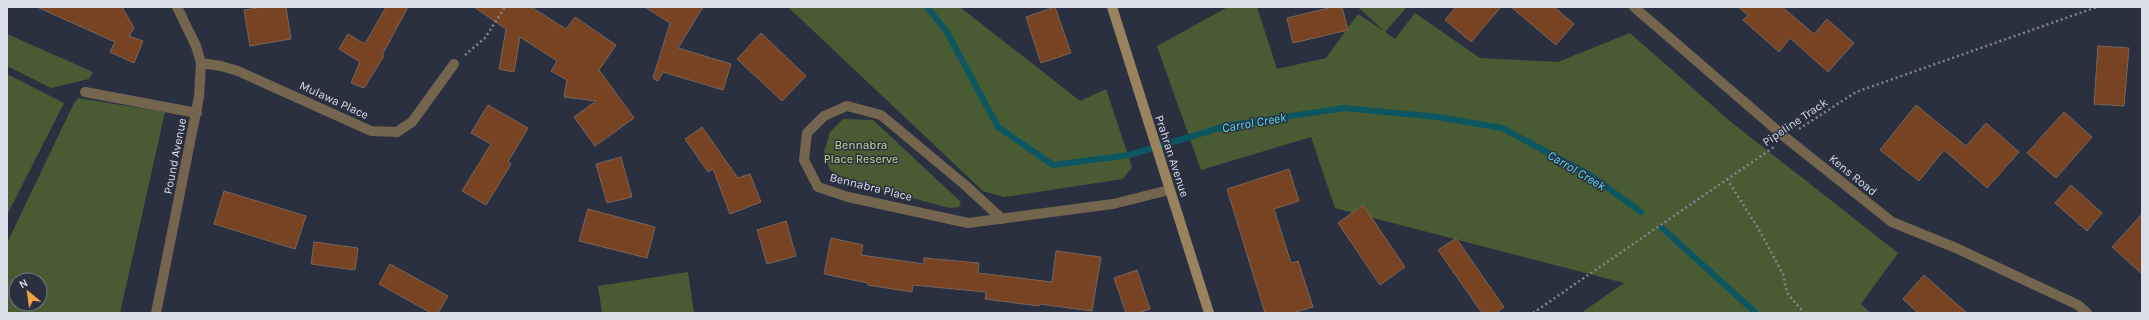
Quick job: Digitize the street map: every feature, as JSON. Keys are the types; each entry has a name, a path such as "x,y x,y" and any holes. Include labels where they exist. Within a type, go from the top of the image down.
{"street":[{"name":"Pound Avenue","path":"156,313 197,113 201,63 190,32 177,7"},
{"name":"Prahran Avenue","path":"1112,7 1209,313"},
{"name":"Kens Road","path":"1634,7 1786,138 1892,222 1956,248 2078,305 2087,313"},
{"name":"Mulawa Place","path":"201,63 221,66 238,71 371,132 397,132 412,122 454,64"},
{"path":"85,92 197,113"},
{"name":"Bennabra Place","path":"1002,219 965,185 881,115 847,106 824,116 807,133 804,160 818,187 848,197 968,223 1002,219 1113,204 1169,190"}],"path":[{"path":"454,64 485,38 505,7"},
{"name":"Pipeline Track","path":"1534,313 1786,138 1856,92 2097,7"},
{"path":"1727,179 1758,228 1784,274 1787,293 1804,313"}],"green space":[{"path":"788,7 960,7 1080,101 1106,89 1132,167 1123,179 1004,197 983,191"},
{"path":"1228,7 1257,7 1277,69 1326,58 1358,14 1384,31 1358,7 1405,7 1406,8 1385,32 1395,39 1415,13 1480,58 1558,62 1630,33 1731,122 1898,253 1861,304 1871,313 1581,313 1624,283 1335,208 1311,137 1201,170 1157,46"},
{"path":"7,34 93,72 89,79 51,88 7,66"},
{"path":"7,74 64,103 7,215"},
{"path":"78,98 165,112 120,313 7,313 7,243 73,105"},
{"name":"Bennabra Place Reserve","path":"843,119 873,120 961,202 959,207 949,208 850,181 830,170 824,152 830,132"},
{"path":"688,272 694,313 602,313 598,286"}],"building":[{"path":"37,7 122,7 134,28 129,36 143,41 134,63 110,52 115,42"},
{"path":"264,7 286,7 291,39 250,46 244,10"},
{"path":"386,7 408,7 382,55 384,56 364,88 351,83 360,62 339,49 348,34 365,44"},
{"path":"474,7 531,7 566,29 575,17 616,45 599,70 634,118 595,146 574,117 596,101 564,97 567,80 551,71 557,61 520,37 514,72 499,69 506,29"},
{"path":"645,7 703,7 678,48 731,64 723,90 663,72 658,81 653,78 670,23"},
{"path":"1055,7 1071,53 1041,63 1026,17"},
{"path":"1333,7 1342,7 1348,30 1293,43 1287,18"},
{"path":"1456,7 1501,7 1471,42 1445,20"},
{"path":"1511,7 1554,7 1574,24 1556,45"},
{"path":"1738,7 1782,7 1814,34 1827,19 1854,43 1828,72 1790,38 1779,52 1743,20 1748,15"},
{"path":"761,33 806,76 782,101 737,59"},
{"path":"2098,46 2129,48 2124,106 2094,104"},
{"path":"488,105 528,128 508,162 511,164 486,205 462,191 491,144 471,133"},
{"path":"1916,105 1966,146 1986,123 2019,152 1987,188 1944,150 1919,181 1880,150"},
{"path":"2064,112 2092,137 2056,178 2027,153"},
{"path":"702,127 738,178 750,174 761,202 730,214 713,169 708,172 685,139"},
{"path":"621,157 632,197 607,203 596,164"},
{"path":"1289,169 1299,201 1274,209 1291,263 1298,261 1313,307 1293,313 1265,313 1227,189"},
{"path":"2071,185 2102,213 2087,231 2055,203"},
{"path":"224,191 306,216 295,249 214,224"},
{"path":"1363,205 1405,267 1380,285 1338,223"},
{"path":"588,209 655,227 647,258 579,241"},
{"path":"2142,214 2142,274 2112,247"},
{"path":"786,221 796,256 767,264 757,230"},
{"path":"831,238 863,245 861,255 924,264 924,258 979,263 978,273 1052,282 1056,251 1101,257 1092,311 985,299 986,292 913,285 912,292 868,285 868,283 824,274"},
{"path":"1456,238 1504,307 1496,313 1482,313 1438,250"},
{"path":"314,242 358,248 355,270 311,264"},
{"path":"390,264 448,296 438,313 431,313 379,284"},
{"path":"1137,270 1150,309 1138,313 1126,313 1114,278"},
{"path":"1924,275 1967,313 1918,313 1903,299"}],"waterway":[{"name":"Carrol Creek","path":"927,7 947,32 998,127 1053,165 1129,155 1230,125 1344,108 1438,117 1502,128 1590,175 1641,212"},
{"name":"Carrol Creek","path":"1662,228 1756,313"}]}
